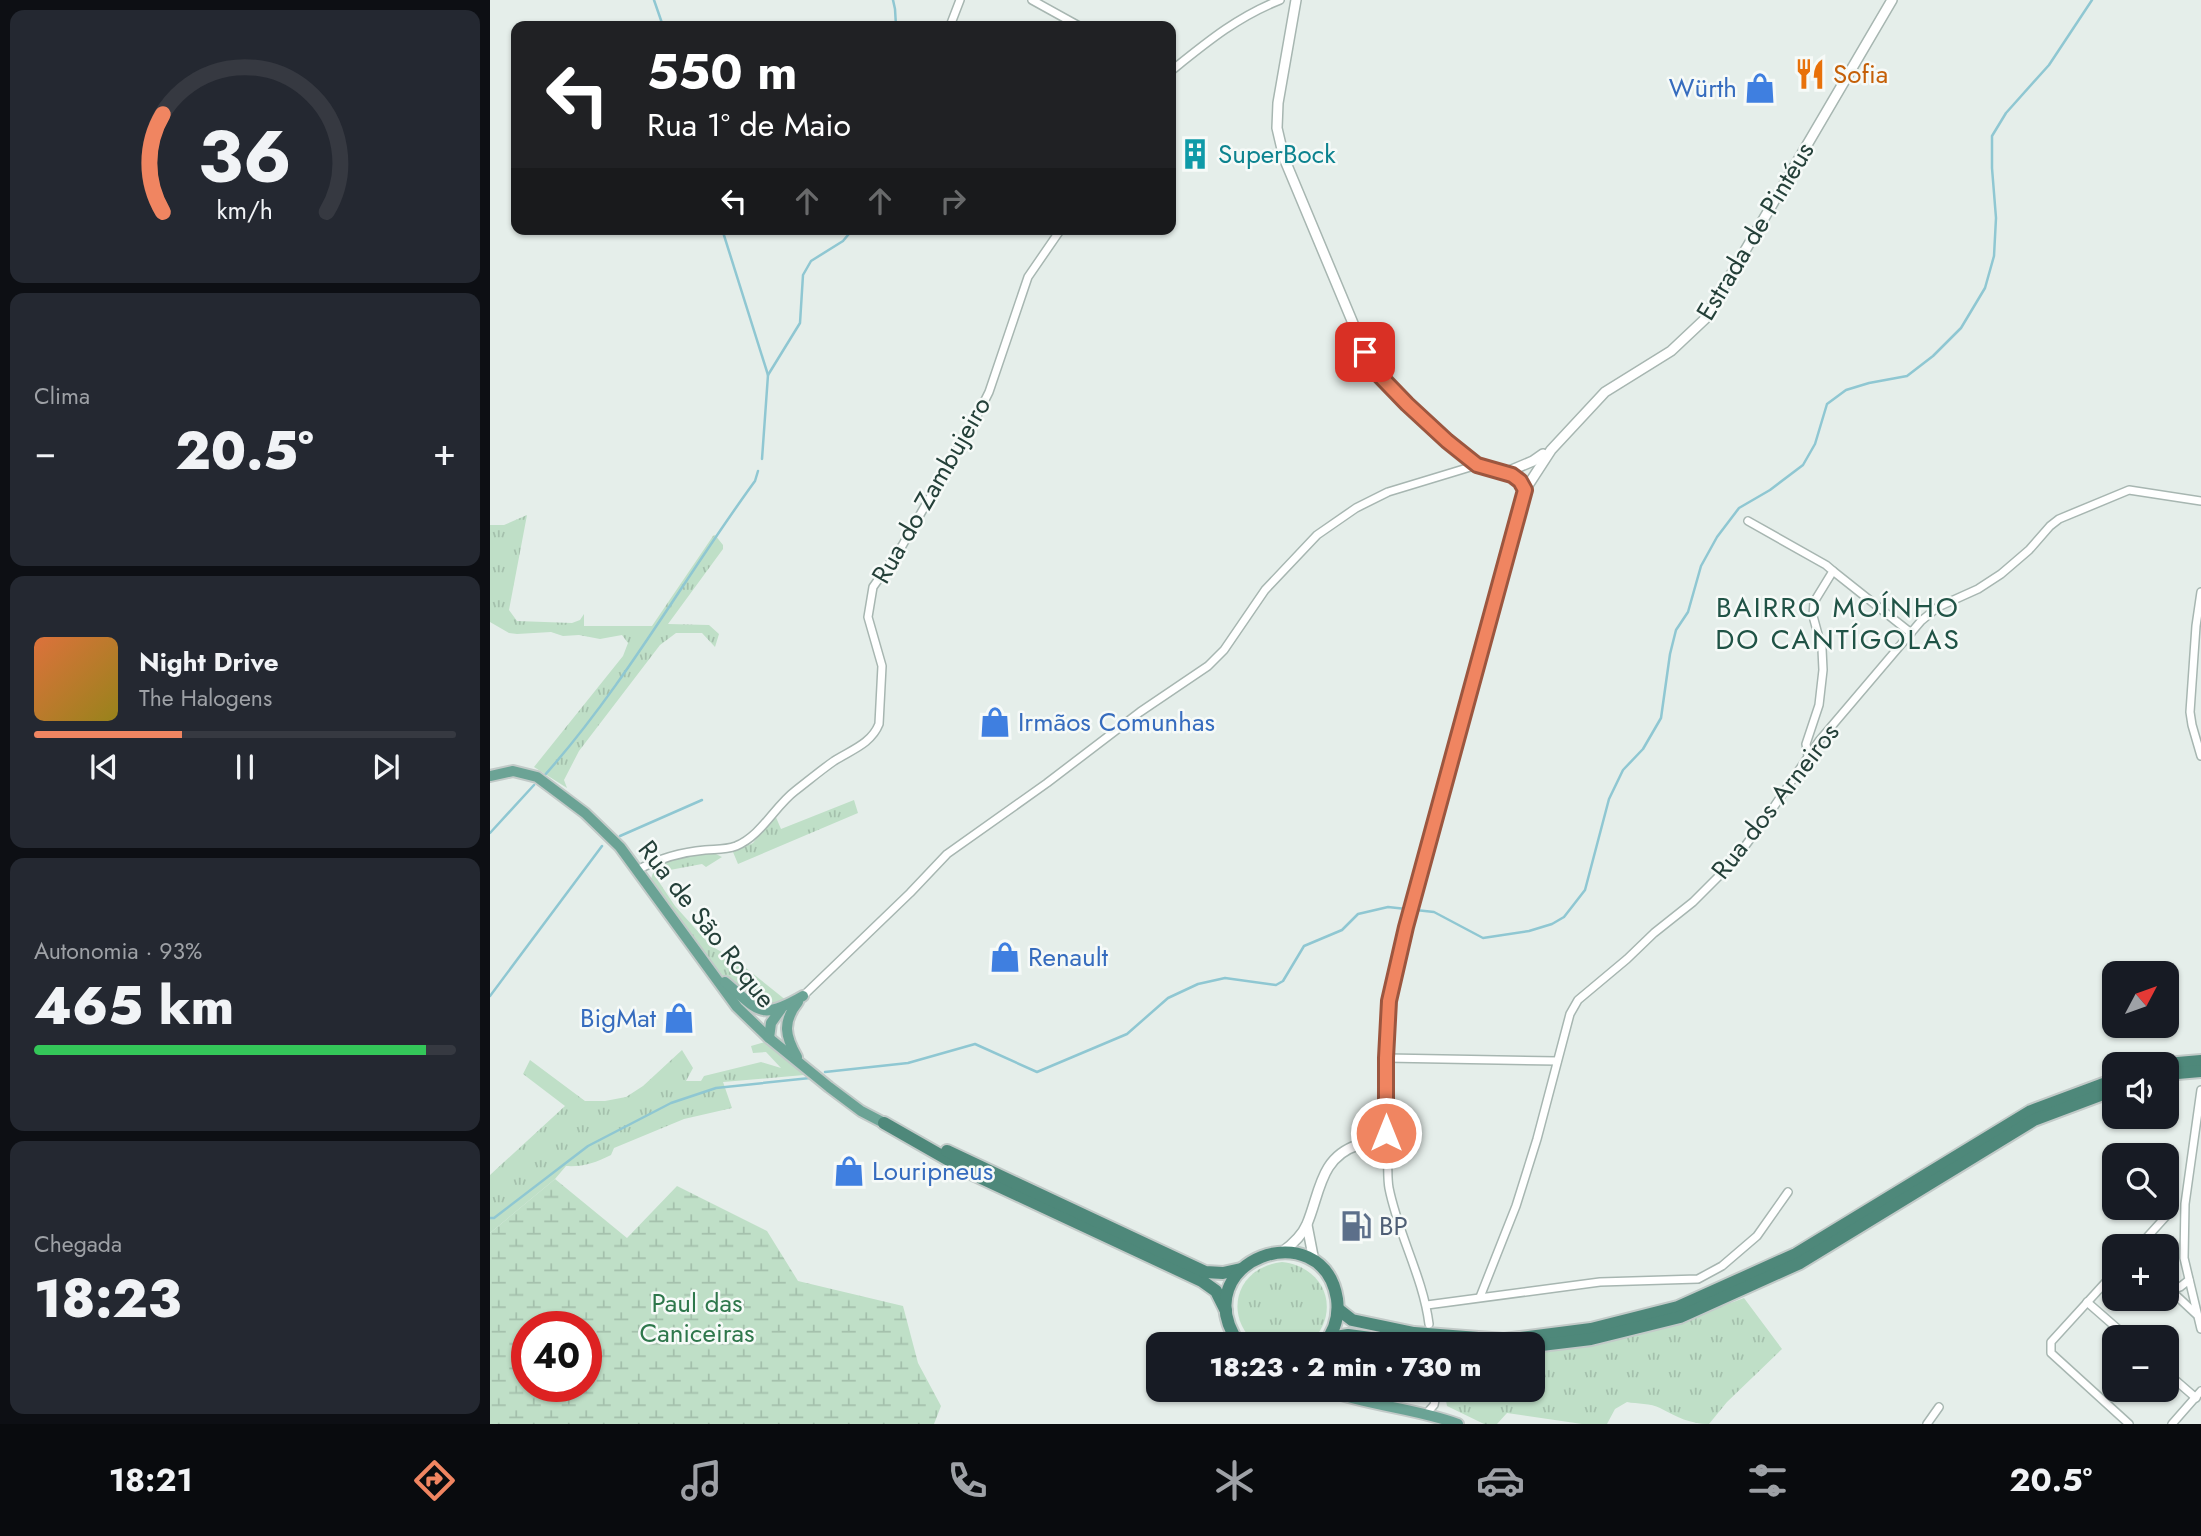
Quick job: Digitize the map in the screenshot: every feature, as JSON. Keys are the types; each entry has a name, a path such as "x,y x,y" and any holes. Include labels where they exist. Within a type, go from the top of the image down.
{"highway":[{"path":"2179,1063 2201,1061"},
{"path":"2179,1073 2201,1071"},
{"path":"1338,1309 1352,1320 1414,1333 1504,1340 1591,1329 1678,1307 1797,1254 2031,1111 2102,1084"},
{"path":"1545,1345 1591,1339 1680,1317 1800,1263 2034,1120 2102,1094"},
{"name":"Rua de São Roque","path":"884,1123 982,1166 1205,1272 1223,1273 1241,1269"},
{"name":"Rua de São Roque","path":"884,1123 975,1175 1202,1281 1216,1291 1232,1332"},
{"path":"1226,1311 1232,1281 1241,1269 1256,1258 1275,1252 1294,1253 1314,1261 1326,1273 1335,1290 1338,1309 1332,1332"}],"main road":[{"name":"Rua de São Roque","path":"490,776 513,771 537,777 601,827 638,870 737,1007 800,1063 861,1111 884,1123"},
{"path":"715,976 748,1004 762,1010 780,1009 803,996"},
{"path":"800,1063 790,1046 786,1031 791,1011 803,996"},
{"path":"769,1038 771,1023 780,1009"},
{"path":"1372,1402 1458,1424"}],"street":[{"path":"952,21 960,0"},
{"path":"1032,0 1070,21"},
{"path":"1176,67 1253,11 1280,0"},
{"path":"1296,0 1277,128 1284,158 1365,352 1379,375 1407,404 1477,465 1507,472 1516,478 1525,490"},
{"name":"Estrada de Pintéus","path":"1381,1140 1386,1129 1389,1001 1406,927 1525,490 1551,450 1605,392 1671,351 1705,319 1890,4"},
{"name":"Rua do Zambujeiro","path":"638,870 664,858 739,845 752,836 783,800 835,761 866,742 875,732 878,724 882,666 868,617 873,587 902,546 979,412 989,392 1028,277 1057,235"},
{"path":"1507,472 1551,450"},
{"path":"803,996 947,854 1140,712 1208,666 1224,650 1265,590 1317,535 1356,508 1388,492 1477,465"},
{"name":"Rua dos Arneiros","path":"1480,1297 1520,1195 1570,1014 1578,1000 1693,902 1734,861 1808,757 1921,621 1938,607 1978,589 2001,574 2059,519 2129,490 2201,501"},
{"path":"1748,521 1826,565 1911,633"},
{"path":"1808,757 1806,744 1819,705 1822,670 1822,649 1813,616 1814,602 1833,571"},
{"path":"2201,592 2190,712 2201,756"},
{"path":"1386,1058 1557,1061"},
{"path":"2201,1090 2185,1204 2184,1258 2201,1329"},
{"path":"1282,1252 1298,1239 1307,1225 1319,1184 1337,1157 1357,1145 1381,1140 1385,1146 1389,1187 1402,1237 1427,1305 1429,1324"},
{"path":"1427,1305 1600,1282 1698,1279 1721,1266 1757,1236 1788,1192"},
{"path":"2150,1234 2163,1220"},
{"path":"1307,1225 1314,1261"},
{"path":"2179,1287 2189,1280"},
{"path":"2102,1286 2051,1342 2051,1353 2129,1424"},
{"path":"2179,1297 2197,1314"},
{"path":"2087,1302 2113,1325"},
{"path":"2172,1424 2199,1395 2179,1381"},
{"path":"1426,1414 1435,1402"},
{"path":"1927,1424 1939,1408"}],"green space":[{"path":"527,515 509,610 517,621 572,623 580,620 584,614 584,626 652,626 713,536 723,545 723,549 668,624 709,625 719,634 715,647 702,633 676,633 660,645 579,751 564,780 567,788 534,767 623,656 628,643 622,635 600,639 579,635 563,636 551,632 509,633 490,622 490,525 504,525"},
{"path":"854,800 858,813 738,864 733,852 753,843 775,815 781,829"},
{"path":"712,852 722,857 706,867 702,864 659,872 655,876 675,906 711,946 736,960 787,1001 761,1005 733,986 702,950 651,879 660,865 668,861"},
{"path":"765,1042 804,1075 723,1082 732,1108 684,1119 614,1148 611,1155 594,1162 566,1166 555,1179 490,1233 490,1175 565,1106 523,1074 530,1060 585,1101 605,1101 626,1097 643,1086 682,1050 693,1068 686,1081 701,1081 704,1076 761,1062 781,1068 766,1052 753,1053 751,1046"},
{"name":"Paul das Caniceiras","path":"555,1179 627,1238 677,1186 767,1231 798,1281 903,1306 918,1363 941,1406 934,1424 490,1424 490,1233"},
{"path":"1282,1262 1297,1266 1319,1282 1327,1306 1319,1332 1246,1332 1239,1319 1239,1294 1254,1273"},
{"path":"1744,1298 1782,1349 1727,1402 1709,1424 1684,1419 1652,1405 1627,1402 1615,1409 1607,1424 1582,1424 1507,1413 1497,1424 1484,1424 1447,1406 1446,1402 1545,1402 1545,1350 1581,1347 1651,1332"}],"waterway":[{"path":"654,0 661,21"},
{"path":"893,0 896,21"},
{"path":"825,1072 908,1063 975,1044 1037,1072 1127,1034 1168,998 1198,984 1225,978 1276,985 1283,981 1304,946 1342,930 1358,914 1388,907 1434,912 1483,938 1529,931 1564,917 1585,890 1609,799 1623,770 1643,749 1661,718 1676,630 1688,612 1701,566 1717,537 1739,508 1770,490 1803,465 1815,444 1827,404 1846,390 1907,376 1933,356 1961,328 1985,288 1994,256 1996,218 1992,136 2006,113 2049,65 2092,0"},
{"path":"724,235 768,375 762,459"},
{"path":"768,375 800,323 803,275 811,261 848,235"},
{"path":"544,776 628,668 755,481 758,471"},
{"path":"490,833 534,785"},
{"path":"620,836 702,800"},
{"path":"490,996 602,846"},
{"path":"490,1218 494,1218 588,1146 671,1103 716,1088 810,1078"}],"place":[{"name":"Sofia","path":"1810,74"},
{"name":"Würth","path":"1760,88"},
{"name":"SuperBock","path":"1195,154"},
{"name":"Irmãos Comunhas","path":"995,722"},
{"name":"Renault","path":"1005,957"},
{"name":"BigMat","path":"679,1018"},
{"name":"Louripneus","path":"849,1171"},
{"name":"BP","path":"1356,1226"}],"district":[{"name":"BAIRRO MOÍNHO DO CANTÍGOLAS","path":"1838,623"}],"route":[{"path":"1365,352 1379,375 1447,441 1477,465 1512,475 1520,481 1525,490 1406,927 1389,1001 1386,1133"}]}
